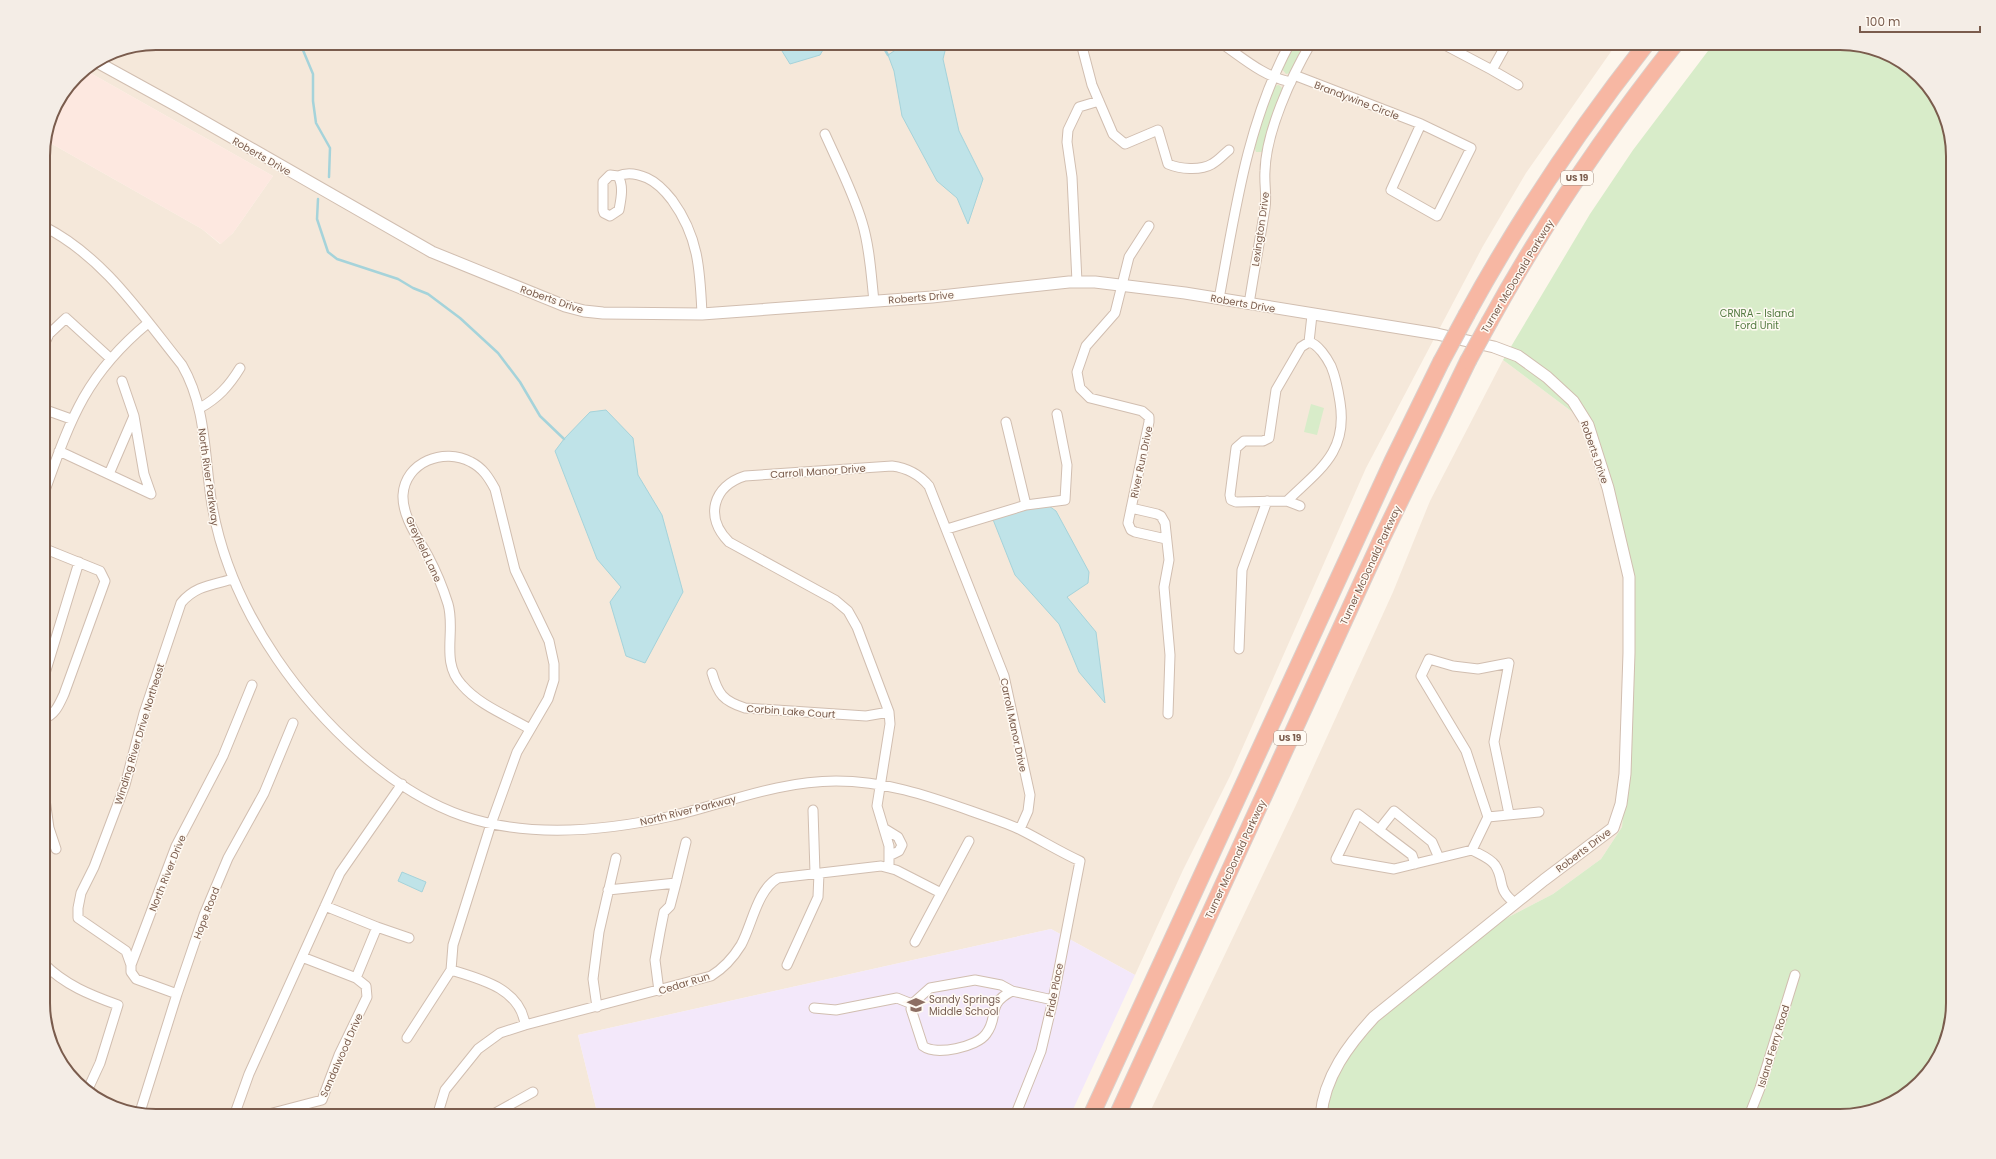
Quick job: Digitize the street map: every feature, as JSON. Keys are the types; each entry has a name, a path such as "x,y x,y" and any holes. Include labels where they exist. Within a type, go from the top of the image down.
{"highway":[{"name":"US 19","path":"1094,1109 1392,462 1441,362 1503,252 1550,178 1604,99 1642,50"},
{"name":"Turner McDonald Parkway","path":"1120,1109 1379,544 1468,361 1531,250 1578,177 1628,106 1671,50"}],"street":[{"path":"1083,50 1092,85 1099,102 1114,134 1125,144 1158,130 1168,164 1198,168 1212,165 1229,150"},
{"path":"1232,50 1274,78"},
{"path":"1219,299 1252,137 1260,109 1287,50"},
{"name":"Lexington Drive","path":"1249,304 1267,197 1265,172 1267,154 1278,114 1292,79 1307,50"},
{"path":"1454,50 1518,85"},
{"path":"1492,70 1503,50"},
{"name":"Roberts Drive","path":"102,65 425,248 467,268 565,306 584,311 604,314 702,314 874,302 1077,282 1122,285 1437,334 1494,348 1518,356 1547,377 1572,401 1588,425 1608,488 1629,577 1626,767 1621,804 1613,828 1515,903 1374,1017 1359,1032 1345,1052 1331,1079 1322,1109"},
{"name":"Brandywine Circle","path":"1274,78 1292,79 1421,124 1471,148 1437,216 1391,190 1421,124"},
{"path":"1077,282 1072,177 1067,134 1079,107 1099,102"},
{"path":"825,134 858,208 863,224 870,262 874,302"},
{"path":"618,176 628,174 642,176 652,180 665,191 681,212 691,232 697,254 702,314"},
{"path":"1122,285 1129,257 1149,226"},
{"name":"North River Parkway","path":"50,230 75,245 102,268 182,365 194,389 200,408 217,531 233,579 257,628 278,660 309,700 353,745 402,784 440,807 465,817 491,824 549,829 629,824 670,816 754,792 789,785 834,781 880,784 934,798 1020,829 1080,861"},
{"name":"River Run Drive","path":"1122,285 1115,313 1086,346 1077,372 1080,388 1090,398 1142,411 1148,417 1149,422 1131,508"},
{"path":"1309,342 1312,314"},
{"path":"50,333 66,318 110,359"},
{"path":"50,476 71,419 87,389 110,359 148,323"},
{"path":"1287,501 1323,465 1337,445 1342,429 1342,414 1334,373 1328,361 1316,345 1309,342 1304,343 1300,347 1276,390 1269,438 1263,441 1244,441 1236,448 1230,495 1231,500 1236,502 1287,501 1300,506"},
{"path":"200,408 214,400 230,384 240,368"},
{"path":"59,451 151,494 144,474 134,416 122,381"},
{"path":"50,412 71,419"},
{"path":"947,529 1026,505 1065,500 1067,465 1057,414"},
{"path":"109,474 134,416"},
{"path":"1006,422 1026,505"},
{"name":"Greyfield Lane","path":"451,970 453,945 491,824 517,752 548,699 554,680 554,664 549,641 515,570 495,489 489,478 472,462 461,457 440,455 429,459 410,474 405,485 403,497 414,531 429,557 448,603 450,611 450,664 461,685 478,699 530,729"},
{"name":"Carroll Manor Drive","path":"880,784 890,736 889,712 857,627 848,611 835,600 729,542 717,526 714,517 716,501 725,487 735,480 745,476 892,466 910,470 924,479 934,495 1004,676 1030,795 1028,811 1020,829"},
{"path":"1239,648 1242,570 1267,501"},
{"path":"1166,539 1131,530 1128,523 1131,508 1161,516 1165,523 1169,560 1164,587 1170,655 1168,714"},
{"path":"50,551 100,571 105,581 64,694 58,707 50,717"},
{"path":"50,657 79,562"},
{"name":"Winding River Drive Northeast","path":"131,966 126,951 78,918 81,893 94,866 125,785 144,714 182,603 189,594 199,588 233,579"},
{"path":"1472,850 1488,817 1466,750 1421,676 1429,659 1453,666 1478,669 1509,663 1494,742 1509,814"},
{"name":"Corbin Lake Court","path":"712,673 716,687 722,697 732,704 745,708 866,716 889,712"},
{"name":"North River Drive","path":"131,966 176,846 222,756 252,685"},
{"name":"Hope Road","path":"141,1108 177,994 204,915 228,858 264,793 293,723"},
{"path":"236,1109 249,1074 340,873 402,784"},
{"path":"880,784 877,806 889,846 889,868"},
{"path":"787,965 818,897 814,810"},
{"path":"1379,830 1394,811 1432,842 1439,858"},
{"path":"1488,817 1539,812"},
{"path":"1415,864 1412,855 1358,814 1336,858 1394,869 1415,864 1472,850 1490,860 1495,865 1502,889 1505,894 1515,903"},
{"path":"885,829 898,837 902,845 899,851 889,856"},
{"path":"50,831 56,849"},
{"path":"915,942 969,841"},
{"path":"659,991 655,960 658,939 664,912 670,906 686,842"},
{"path":"597,1007 593,979 599,932 616,858"},
{"name":"Pride Place","path":"1019,1109 1041,1051 1053,1000 1080,861"},
{"name":"Cedar Run","path":"439,1109 445,1090 478,1049 500,1033 525,1025 659,991 711,976 725,967 741,944 762,897 772,882 786,876 881,866 896,870 941,893"},
{"path":"608,890 676,883"},
{"path":"325,906 409,938"},
{"path":"302,957 356,978 378,927"},
{"path":"131,966 131,972 136,979 177,994"},
{"path":"50,969 73,987 87,994 118,1005 100,1064 90,1086"},
{"path":"407,1038 451,970 484,980 502,989 514,1000 524,1018 525,1025"},
{"name":"Island Ferry Road","path":"1752,1109 1760,1088 1795,975"},
{"name":"Sandalwood Drive","path":"288,1109 322,1100 339,1055 367,997 366,986 356,978"},
{"path":"1012,990 998,1000 989,1030 983,1038 972,1043 945,1050 932,1051 922,1046 911,1009 912,1004 930,988 975,980 989,982 1012,990 1053,1000"},
{"path":"814,1008 836,1010 898,998 912,1004"},
{"path":"502,1109 532,1092"}],"shaded area":[{"path":"149,50 1612,50 1526,173 1483,246 1366,468 1230,776 1183,870 1135,975 1051,929 578,1035 596,1109 142,1108 115,1101 91,1087 76,1073 68,1062 56,1037 50,1010 51,143 202,229 220,244 233,233 273,176 90,73 109,61 135,52"},
{"path":"90,73 273,176 233,233 221,244 202,229 51,143 58,115 64,103 76,86"},
{"path":"1503,360 1595,429 1630,566 1626,779 1622,827 1601,859 1553,894 1474,935 1330,1109 1151,1109 1296,805 1393,592 1430,501"},
{"name":"Sandy Springs Middle School","path":"1051,929 1135,975 1073,1109 596,1109 578,1035"}],"green space":[{"path":"1292,50 1303,50 1290,73 1286,74 1282,69"},
{"name":"CRNRA - Island Ford Unit","path":"1709,50 1840,50 1868,54 1881,58 1905,72 1924,91 1938,115 1944,135 1946,149 1946,1003 1945,1017 1938,1044 1924,1068 1905,1087 1881,1101 1854,1108 1325,1109 1326,1093 1347,1046 1474,935 1553,894 1601,859 1622,827 1626,779 1630,566 1595,429 1503,360 1590,214 1633,150"},
{"path":"1279,85 1283,89 1264,149 1262,152 1256,152 1255,138 1260,119 1274,86"},
{"path":"1311,404 1324,408 1317,435 1304,432"}],"water":[{"path":"823,50 820,55 790,64 782,51"},
{"path":"896,50 945,50 943,59 959,131 983,179 968,224 957,198 937,181 902,116 894,71 888,55"},
{"path":"606,410 633,438 638,475 662,515 683,592 645,663 626,656 610,602 621,587 597,559 555,451 564,439 590,412"},
{"path":"1046,504 1056,511 1089,572 1088,583 1067,597 1096,632 1105,703 1079,672 1059,624 1015,575 992,517"},
{"path":"402,872 426,882 422,892 398,881"}],"waterway":[{"path":"303,50 313,74 313,101 316,123 330,148 329,177"},
{"path":"885,50 888,55"},
{"path":"318,199 317,219 328,252 337,259 398,279 413,288 428,294 460,318 498,353 520,382 540,416 564,439"}],"place":[{"name":"Sandy Springs Middle School","path":"916,1005"}]}
